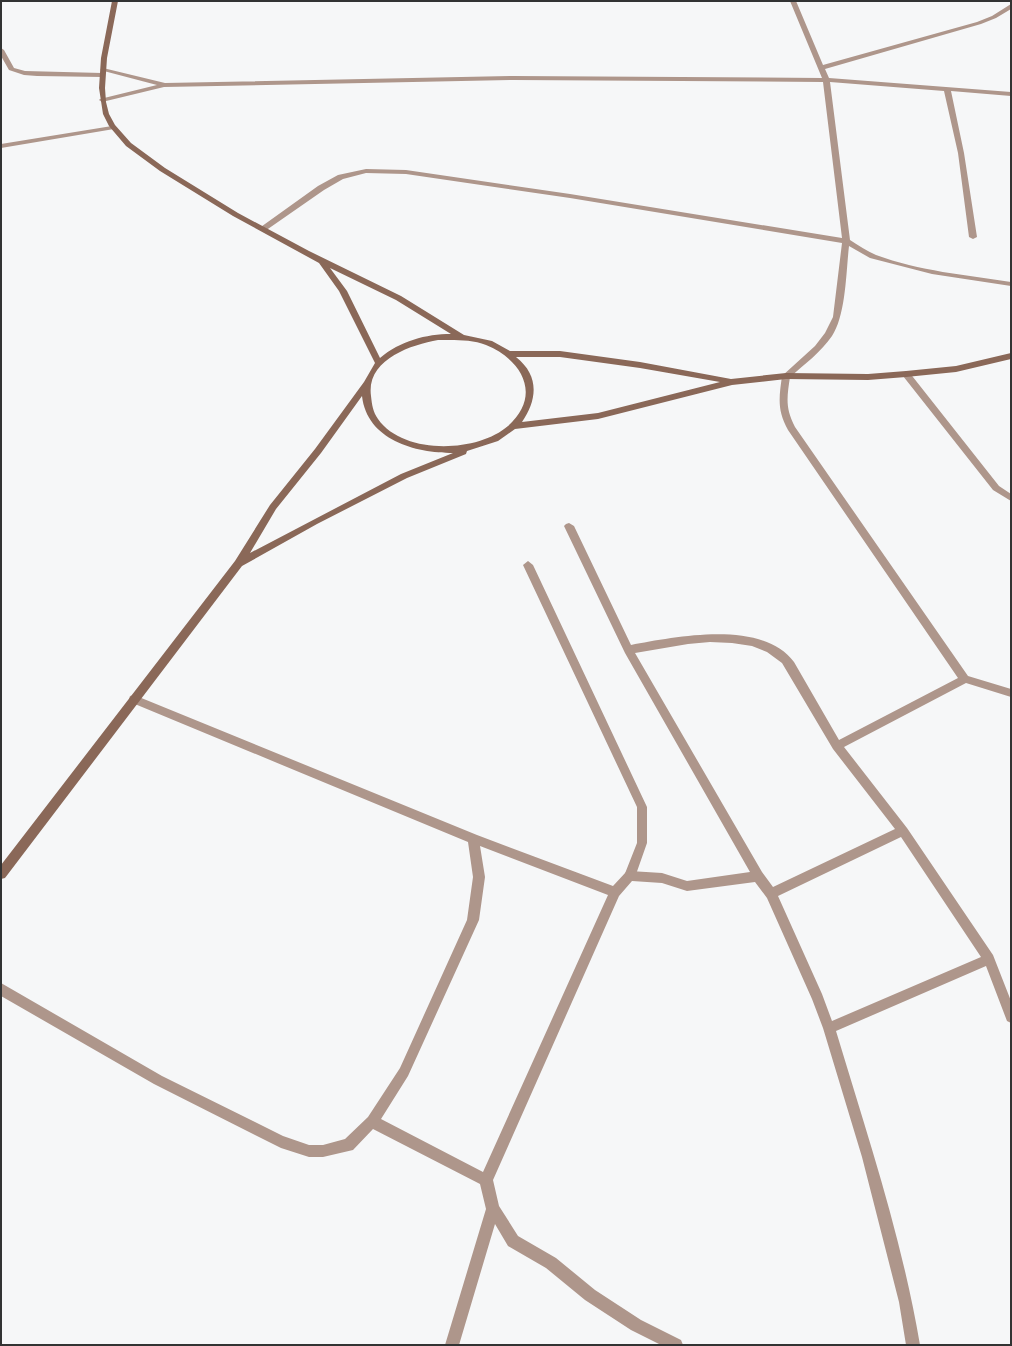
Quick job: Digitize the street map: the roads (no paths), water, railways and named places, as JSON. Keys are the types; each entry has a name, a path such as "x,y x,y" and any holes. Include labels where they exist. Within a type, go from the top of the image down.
{"main road":[{"path":"115,1 102,72 102,100 112,128 130,146 164,171 216,204 322,261 388,293 461,337"},
{"path":"322,261 343,291 379,363"},
{"path":"1,874 238,564 273,507 318,451 367,384 379,363 396,351 416,342 438,337 461,337 487,343 510,354 525,370 531,388 528,408 515,426 482,445 404,476 314,522 238,564"},
{"path":"510,354 560,354 640,365 732,382"},
{"path":"515,426 598,416 732,382 786,376 868,377 906,374 956,369 1011,356"},
{"path":"367,384 366,401 372,418 386,432 406,443 430,449 456,450 482,445"}],"street":[{"path":"793,1 826,80 846,241 840,301 834,323 829,334 818,348 786,376 783,399 784,414 791,428 965,679 1011,693"},
{"path":"821,68 979,23 994,17 1011,6"},
{"path":"1,50 11,69 24,73 102,72 164,85"},
{"path":"102,100 164,85 514,78 826,80 1011,94"},
{"path":"947,89 961,153 973,237"},
{"path":"1,146 112,128"},
{"path":"262,229 321,188 341,177 366,172 406,172 570,196 846,241 873,256 911,267 932,272 1011,284"},
{"path":"906,374 996,488 1011,498"},
{"path":"569,526 628,650 758,876 771,894 818,998 829,1028 868,1157 906,1302 913,1345"},
{"path":"528,565 642,807 642,843 630,876 615,892 486,1180 494,1209 513,1240 551,1263 603,1304 636,1325 676,1345"},
{"path":"628,650 681,640 742,640 768,647 787,660 837,746 903,831 989,959 1011,1017"},
{"path":"837,746 965,679"},
{"path":"134,699 473,839 615,892"},
{"path":"771,894 903,831"},
{"path":"1,989 158,1080 281,1142 309,1151 323,1151 348,1145 372,1121 404,1072 473,920 479,877 473,839"},
{"path":"630,876 662,878 687,886 758,876"},
{"path":"829,1028 989,959"},
{"path":"372,1121 486,1180"},
{"path":"452,1345 494,1209"}]}
